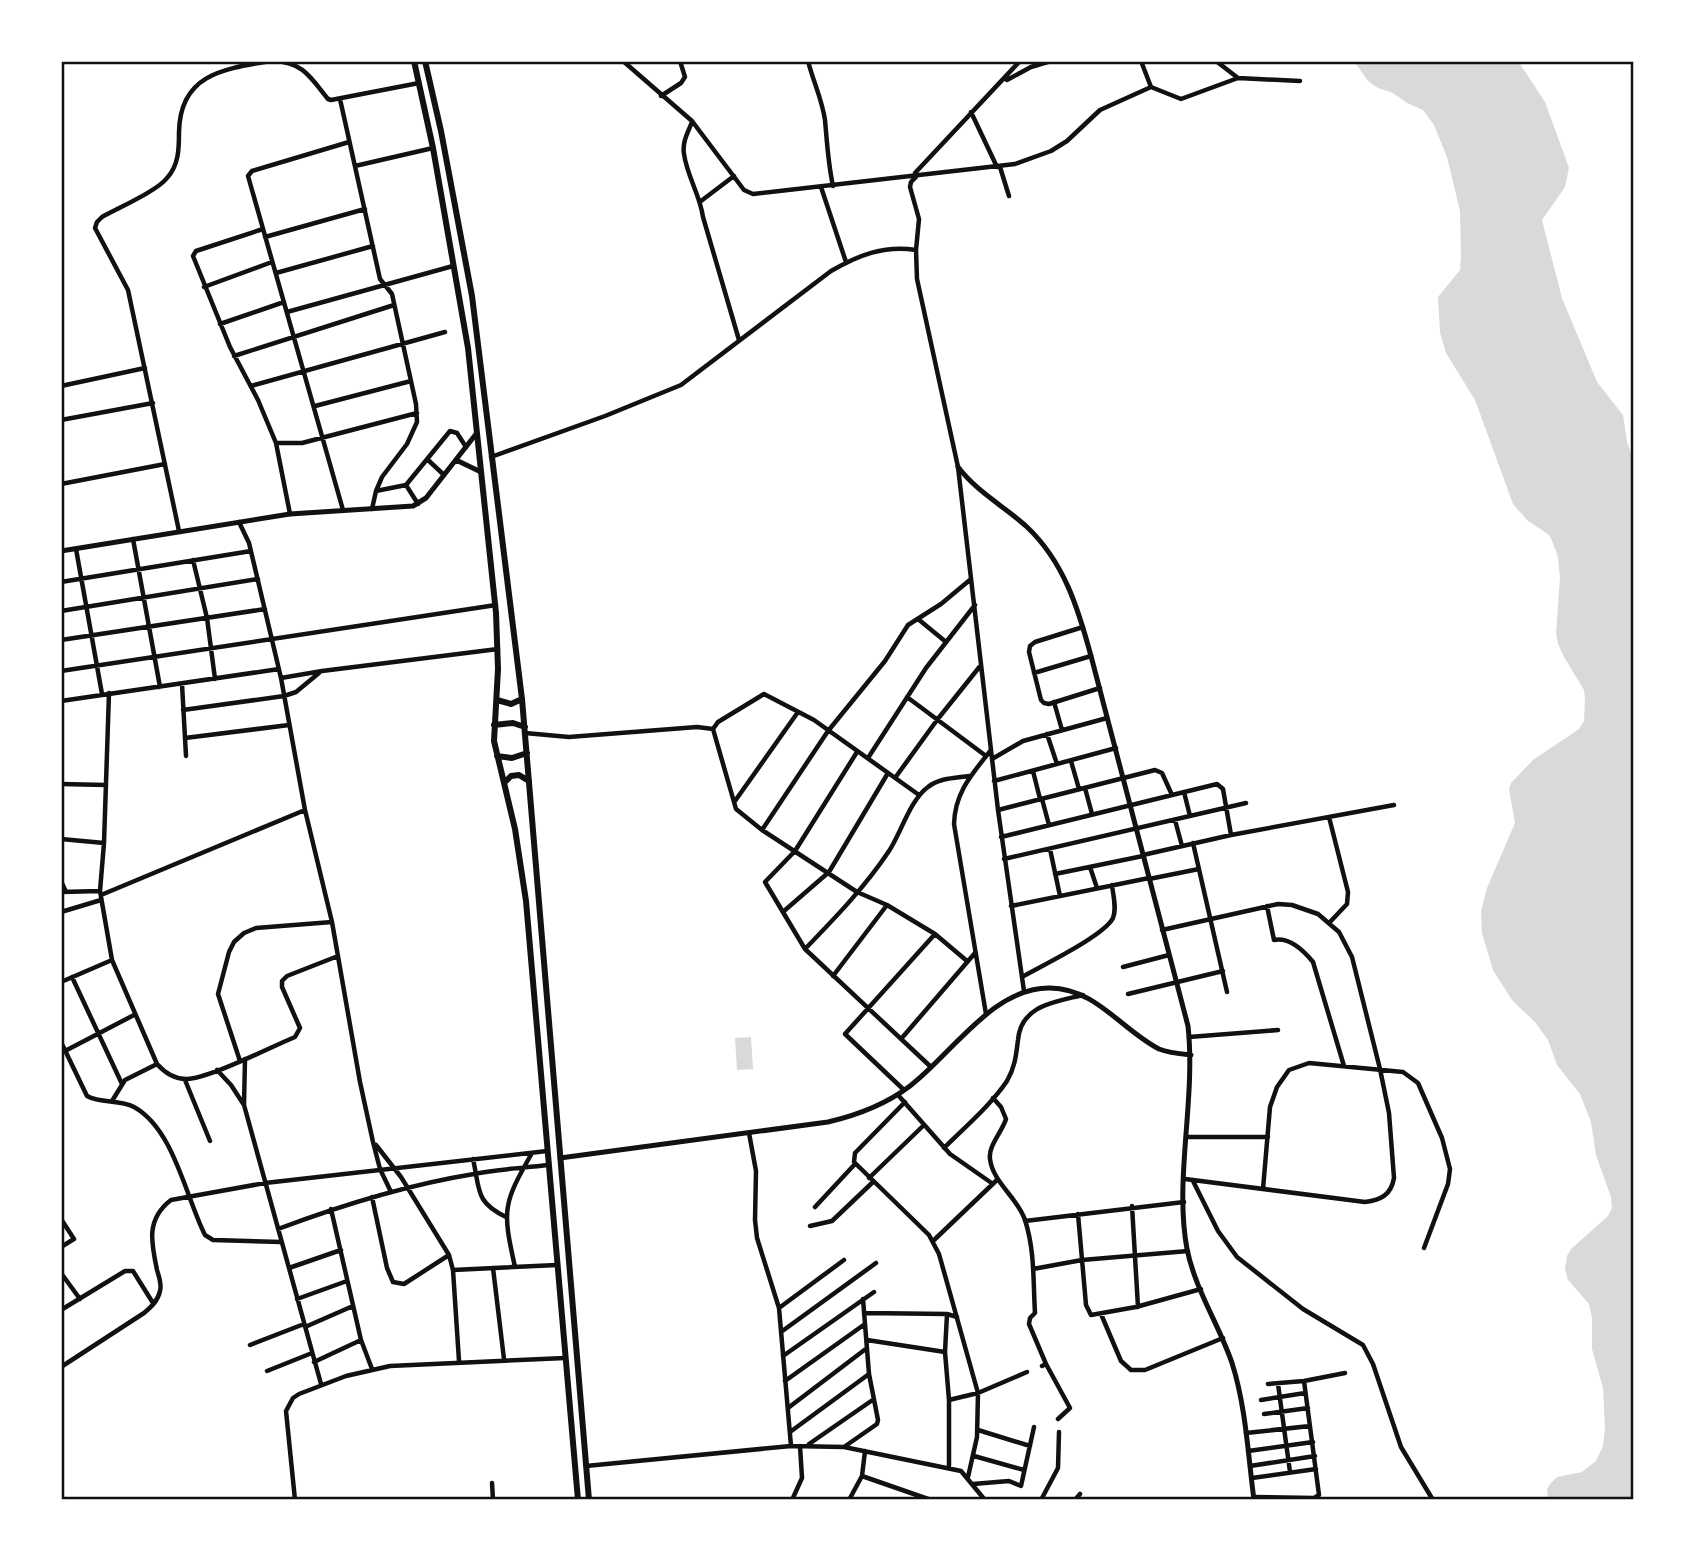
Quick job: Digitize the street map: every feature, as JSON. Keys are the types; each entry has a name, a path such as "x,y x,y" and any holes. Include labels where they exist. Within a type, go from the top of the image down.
{"main road":[{"path":"414,61 433,148 468,348 495,605 498,649 494,725 497,756 518,847 527,910 578,1500"},
{"path":"425,61 472,296 522,699 589,1500"},
{"path":"497,699 507,704 522,699"},
{"path":"494,725 513,723 525,730"},
{"path":"497,756 512,758 527,753"},
{"path":"505,782 511,776 519,775 528,781"}],"street":[{"path":"178,531 126,285 95,228 97,222 167,180 177,161 180,147 183,103 191,89 202,80 240,66 272,61 289,62 299,66 328,99 419,83"},
{"path":"623,61 692,121 744,190 753,194 998,167 1034,159 1067,141 1100,110 1152,87"},
{"path":"661,96 681,83 685,77 680,61"},
{"path":"808,61 825,120 827,159 833,186"},
{"path":"1020,61 915,173 911,187 919,219 917,279 958,467 982,664 991,750 989,757 995,781 1024,991"},
{"path":"1000,84 1031,66 1051,61"},
{"path":"1141,61 1152,87 1181,99 1238,78 1300,81"},
{"path":"1216,61 1238,78"},
{"path":"340,99 373,246 384,284 392,294 417,413 415,430 382,477 372,510"},
{"path":"971,111 1009,196"},
{"path":"692,121 685,138 684,155 701,201 703,217 739,340"},
{"path":"343,510 248,176 249,173 349,142"},
{"path":"355,166 433,148"},
{"path":"701,201 734,176"},
{"path":"821,187 846,262"},
{"path":"265,237 365,209"},
{"path":"263,229 196,251 193,256 234,356 251,386 276,443 290,514"},
{"path":"276,273 373,246"},
{"path":"491,457 668,391 704,369 846,262 877,250 916,250"},
{"path":"204,287 272,262"},
{"path":"287,312 454,265"},
{"path":"220,324 284,302"},
{"path":"234,356 394,305"},
{"path":"251,386 445,332"},
{"path":"61,386 145,368"},
{"path":"315,406 411,381"},
{"path":"61,420 153,403"},
{"path":"276,443 302,443 417,413"},
{"path":"376,491 406,485 450,431 457,433 466,448"},
{"path":"61,551 290,514 372,510 418,504 426,498 476,434"},
{"path":"427,459 444,475"},
{"path":"456,460 481,472"},
{"path":"61,484 165,464"},
{"path":"958,467 973,486 1024,525 1053,557 1064,576 1083,627 1101,688 1189,1037 1191,1055 1184,1202 1188,1251 1233,1365 1246,1433 1254,1499 1318,1496 1320,1491 1304,1381"},
{"path":"406,485 418,504"},
{"path":"239,522 251,551 281,678 304,810 332,922 373,1142 380,1169 391,1192"},
{"path":"133,539 160,687"},
{"path":"76,549 97,665 106,694 106,785 101,896 112,960 157,1064 172,1076 199,1078 295,1037 299,1024 282,987 284,978 338,956"},
{"path":"61,582 251,551"},
{"path":"193,560 207,618 215,679"},
{"path":"61,611 258,579"},
{"path":"762,830 828,731 885,662 908,625 941,604 972,579"},
{"path":"867,759 906,698 975,604"},
{"path":"61,671 495,605"},
{"path":"61,640 265,609"},
{"path":"918,619 946,642"},
{"path":"1083,627 1032,643 1029,652 1042,702 1046,704 1101,688"},
{"path":"281,678 498,649"},
{"path":"1034,673 1091,656"},
{"path":"895,778 982,664"},
{"path":"61,701 279,669"},
{"path":"183,710 284,696 296,692 322,671"},
{"path":"182,684 186,756"},
{"path":"713,729 718,722 764,694 828,731 919,795"},
{"path":"906,698 989,757"},
{"path":"1054,702 1062,730"},
{"path":"734,802 798,712"},
{"path":"987,1015 954,824 957,799 970,776 989,757 1047,734 1108,718"},
{"path":"185,737 289,725"},
{"path":"525,730 569,737 697,727 713,729"},
{"path":"713,729 736,809 762,830 857,892 887,905 935,934 967,961"},
{"path":"1047,734 1057,764"},
{"path":"995,781 1116,748"},
{"path":"858,752 795,851 765,882 805,949 931,1067"},
{"path":"1071,761 1079,789"},
{"path":"998,810 1158,770 1163,773 1171,795"},
{"path":"1032,771 1049,825"},
{"path":"784,911 829,872 888,773"},
{"path":"805,949 843,910 889,851 919,795 928,786 940,781 970,776"},
{"path":"61,784 106,785"},
{"path":"1001,837 1219,785 1223,789 1231,835"},
{"path":"1085,788 1092,814"},
{"path":"1184,792 1190,816"},
{"path":"1004,859 1246,803"},
{"path":"1055,874 1231,835 1394,805"},
{"path":"61,912 304,810"},
{"path":"1329,817 1348,892 1347,904 1330,922"},
{"path":"1175,820 1182,846"},
{"path":"61,839 104,843"},
{"path":"1193,843 1227,992"},
{"path":"1050,848 1060,896"},
{"path":"1090,867 1097,888"},
{"path":"1011,906 1199,869"},
{"path":"61,881 64,892 101,896"},
{"path":"1022,977 1076,948 1110,921 1115,910 1112,885"},
{"path":"833,976 887,905"},
{"path":"1162,930 1266,906 1292,905 1318,914 1330,922 1347,944 1352,957 1389,1114 1394,1178 1387,1194 1376,1201 1365,1202 1185,1179"},
{"path":"1266,906 1274,940 1290,943 1304,951 1313,962 1344,1066"},
{"path":"321,1384 244,1105 242,1059 218,994 231,947 244,933 256,928 332,922"},
{"path":"935,934 845,1034 901,1093 905,1102 944,1148 993,1184"},
{"path":"901,1039 976,952"},
{"path":"1123,967 1169,955"},
{"path":"61,982 112,960"},
{"path":"1128,994 1223,971"},
{"path":"72,977 122,1084"},
{"path":"561,1158 749,1133 846,1118 864,1112 901,1093 987,1015 1004,1001 1024,991 1060,988 1083,995 1160,1049 1191,1055"},
{"path":"944,1148 993,1098 1014,1068 1018,1036 1030,1013 1039,1007 1083,995"},
{"path":"65,1051 134,1015"},
{"path":"1189,1037 1278,1030"},
{"path":"61,1042 87,1096 135,1108 155,1126 169,1150 203,1231 209,1239 281,1242"},
{"path":"1263,1189 1270,1107 1276,1087 1289,1070 1309,1063 1403,1072 1418,1083 1448,1152 1448,1184 1424,1248"},
{"path":"112,1101 122,1084 130,1077 157,1064"},
{"path":"217,1070 244,1105"},
{"path":"185,1079 210,1140"},
{"path":"993,1098 1006,1119 990,1153 990,1159 998,1179 1019,1207 1025,1221 1033,1256 1035,1312 1028,1321 1044,1365 1070,1408 1058,1419"},
{"path":"815,1207 855,1164 855,1153 905,1102"},
{"path":"810,1226 832,1221 924,1125"},
{"path":"749,1133 756,1171 757,1238 779,1308 791,1446"},
{"path":"1187,1136 1268,1137"},
{"path":"373,1142 393,1167 449,1255 453,1270 459,1361"},
{"path":"61,1367 154,1304 161,1284 152,1247 153,1223 160,1208 171,1200 265,1183 547,1151"},
{"path":"515,1267 506,1217 511,1190 532,1153"},
{"path":"473,1159 486,1205 506,1217"},
{"path":"855,1164 933,1241 958,1317 978,1393 978,1430 968,1477"},
{"path":"278,1229 331,1209 407,1188 476,1173 548,1165"},
{"path":"933,1241 998,1179"},
{"path":"1193,1180 1218,1231 1237,1257 1303,1310 1363,1345 1373,1364 1401,1447 1433,1500"},
{"path":"372,1197 387,1268 393,1282 404,1284 449,1255"},
{"path":"1025,1221 1132,1206 1184,1202"},
{"path":"1132,1206 1138,1307"},
{"path":"331,1209 361,1340 372,1369"},
{"path":"1078,1213 1087,1311 1091,1315 1138,1307 1201,1289"},
{"path":"61,1219 74,1238 61,1247"},
{"path":"288,1268 341,1250"},
{"path":"1033,1269 1082,1260 1188,1251"},
{"path":"779,1308 844,1259"},
{"path":"781,1332 876,1263"},
{"path":"453,1270 557,1265"},
{"path":"493,1268 504,1359"},
{"path":"61,1310 125,1271 133,1270 154,1304"},
{"path":"61,1273 80,1299"},
{"path":"297,1299 347,1281"},
{"path":"783,1356 874,1292"},
{"path":"844,1447 877,1424 878,1420 869,1374 863,1299"},
{"path":"250,1345 353,1306"},
{"path":"864,1312 947,1314 958,1317"},
{"path":"947,1314 945,1352 949,1400 949,1466"},
{"path":"1101,1314 1121,1361 1131,1370 1145,1370 1223,1338"},
{"path":"785,1381 866,1324"},
{"path":"314,1362 361,1340"},
{"path":"867,1340 945,1352"},
{"path":"788,1408 868,1348"},
{"path":"267,1371 312,1353"},
{"path":"295,1500 287,1417 288,1404 293,1398 321,1384 372,1369 459,1361 565,1358"},
{"path":"949,1400 978,1393 1027,1372"},
{"path":"1268,1384 1304,1381 1345,1373"},
{"path":"790,1432 869,1374"},
{"path":"1278,1384 1290,1472"},
{"path":"1261,1400 1306,1393"},
{"path":"807,1445 874,1399"},
{"path":"1264,1413 1308,1408"},
{"path":"1246,1433 1310,1426"},
{"path":"974,1484 1009,1481 1021,1486 1034,1427"},
{"path":"978,1430 1030,1446"},
{"path":"1041,1500 1058,1468 1059,1432"},
{"path":"1248,1451 1313,1442"},
{"path":"586,1466 791,1446 844,1447 949,1466 968,1477 985,1500"},
{"path":"792,1500 802,1478 800,1446"},
{"path":"849,1500 862,1476 865,1451"},
{"path":"974,1456 1024,1470"},
{"path":"1250,1466 1315,1456"},
{"path":"1251,1478 1317,1469"},
{"path":"862,1476 931,1500"},
{"path":"492,1483 493,1500"},
{"path":"909,1500 913,1494"},
{"path":"1075,1500 1080,1494"}],"shaded area":[{"path":"1354,61 1518,61 1545,102 1569,168 1565,187 1542,220 1562,298 1597,382 1623,415 1627,442 1634,461 1634,1500 1548,1500 1547,1489 1557,1477 1582,1472 1596,1461 1603,1446 1603,1388 1592,1349 1589,1304 1568,1280 1565,1269 1571,1249 1608,1216 1612,1208 1611,1197 1596,1155 1591,1122 1580,1094 1557,1065 1548,1040 1535,1022 1512,1000 1493,970 1482,933 1481,911 1487,888 1515,823 1509,789 1511,783 1533,760 1579,729 1584,721 1584,690 1558,644 1556,633 1560,578 1558,557 1553,543 1549,535 1527,520 1513,504 1475,400 1446,353 1440,332 1438,297 1460,270 1461,257 1460,211 1447,157 1434,125 1423,110 1368,81"},
{"path":"751,1037 753,1069 737,1070 735,1038"}]}
